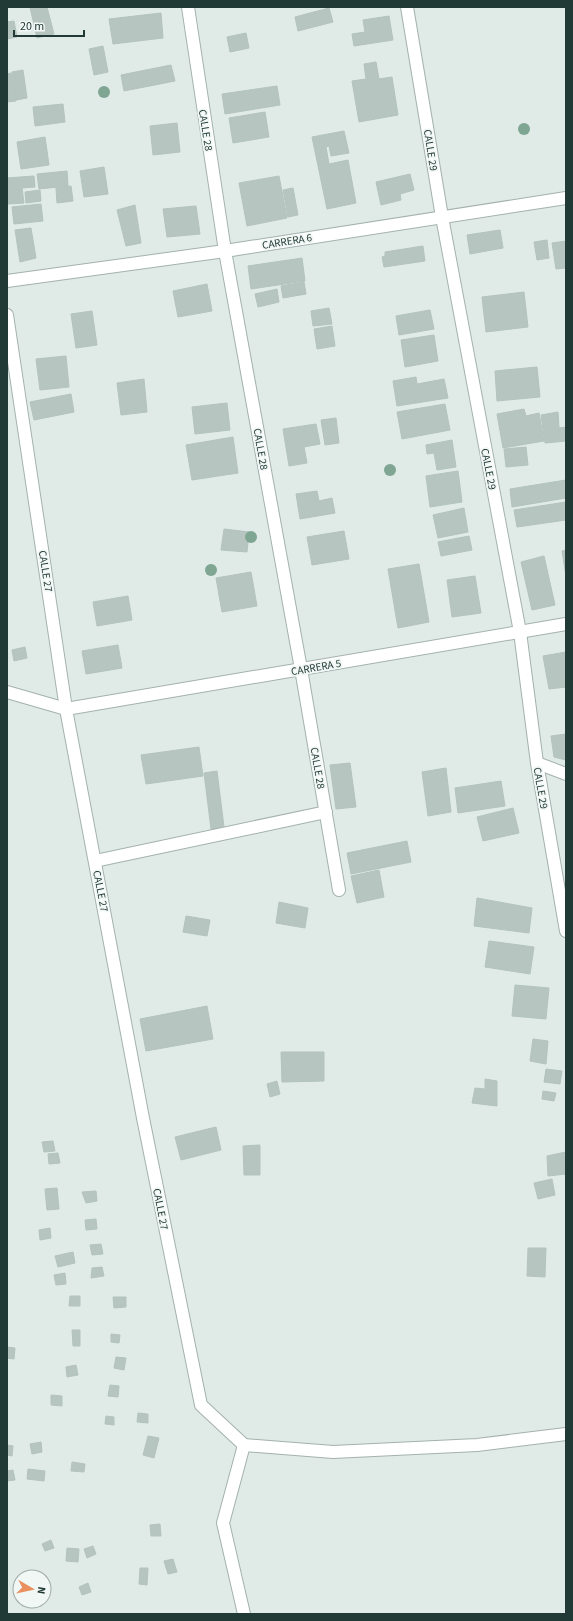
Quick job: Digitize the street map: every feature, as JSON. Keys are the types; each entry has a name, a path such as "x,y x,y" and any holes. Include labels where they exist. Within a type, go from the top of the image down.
{"street":[{"name":"CALLE 28","path":"188,7 225,251 301,669 339,890"},
{"name":"CALLE 29","path":"407,7 442,217 520,632 537,763 566,931"},
{"name":"CARRERA 6","path":"7,281 225,251 566,198"},
{"name":"CALLE 27","path":"7,315 66,709 143,1118 201,1405 244,1445"},
{"name":"CARRERA 5","path":"66,709 566,624"},
{"path":"7,692 66,709"},
{"path":"537,763 566,774"},
{"path":"95,861 326,812"},
{"path":"244,1614 223,1523 244,1445 333,1452 477,1444 566,1434"}],"building":[{"path":"30,7 47,7 54,34 37,38"},
{"path":"329,8 333,22 298,31 295,17"},
{"path":"161,13 163,38 113,44 109,19"},
{"path":"389,16 393,40 354,46 352,34 365,32 363,20"},
{"path":"14,21 17,37 7,39 7,22"},
{"path":"246,33 249,48 230,52 227,37"},
{"path":"103,46 108,72 94,75 89,49"},
{"path":"376,62 379,79 392,77 398,115 359,122 352,81 366,79 364,64"},
{"path":"171,65 175,81 124,91 121,75"},
{"path":"23,70 27,98 16,100 12,72"},
{"path":"11,73 16,101 7,102 7,74"},
{"path":"277,86 280,105 225,114 222,94"},
{"path":"63,104 65,122 35,126 33,107"},
{"path":"265,112 269,137 233,143 229,118"},
{"path":"177,123 180,152 153,155 150,126"},
{"path":"344,131 349,153 331,156 329,146 326,147 329,164 348,160 356,203 327,209 312,137"},
{"path":"45,137 49,165 21,169 17,142"},
{"path":"104,167 108,194 84,197 80,171"},
{"path":"67,171 68,186 39,189 37,174"},
{"path":"410,174 414,190 400,194 401,200 381,205 376,182"},
{"path":"34,176 35,187 22,188 24,203 8,204 7,178"},
{"path":"279,176 287,218 247,226 239,183"},
{"path":"71,186 73,201 57,203 56,188"},
{"path":"293,188 298,215 288,217 283,190"},
{"path":"40,190 41,201 26,203 25,192"},
{"path":"41,204 43,221 14,224 12,207"},
{"path":"135,205 141,243 126,246 117,210"},
{"path":"196,206 200,234 167,237 163,209"},
{"path":"31,228 36,258 20,262 15,230"},
{"path":"500,230 503,248 470,254 467,235"},
{"path":"547,240 549,258 537,260 534,242"},
{"path":"566,241 566,268 556,269 552,243"},
{"path":"423,246 425,261 384,267 382,257 385,256 385,252"},
{"path":"302,258 305,281 251,289 248,266"},
{"path":"304,282 306,294 283,298 281,286"},
{"path":"207,284 212,311 178,317 173,291"},
{"path":"277,289 279,302 258,307 255,294"},
{"path":"524,292 528,327 486,332 482,297"},
{"path":"329,308 332,324 313,326 311,311"},
{"path":"430,310 434,329 399,335 396,316"},
{"path":"92,311 97,345 76,348 71,314"},
{"path":"332,326 335,346 317,349 314,329"},
{"path":"434,335 438,361 405,367 401,340"},
{"path":"66,356 69,387 40,390 36,359"},
{"path":"537,367 540,397 497,401 495,371"},
{"path":"416,377 417,384 444,379 448,398 397,406 393,381"},
{"path":"144,379 147,412 121,415 117,383"},
{"path":"71,394 74,412 34,420 30,402"},
{"path":"227,403 230,430 195,434 192,407"},
{"path":"445,404 450,430 402,439 397,412"},
{"path":"524,409 526,416 539,413 544,441 503,448 497,414"},
{"path":"558,412 559,428 566,427 566,441 545,443 541,415"},
{"path":"336,418 339,443 325,445 321,420"},
{"path":"316,424 320,444 304,447 307,463 289,466 283,429"},
{"path":"233,437 238,473 192,480 186,445"},
{"path":"452,440 456,467 437,470 434,453 427,454 426,445"},
{"path":"526,447 528,465 506,467 504,449"},
{"path":"458,471 462,502 430,507 426,476"},
{"path":"566,480 566,498 512,507 510,489"},
{"path":"317,491 319,501 332,498 335,513 300,519 296,494"},
{"path":"566,502 566,520 517,527 514,510"},
{"path":"464,508 468,532 438,538 433,515"},
{"path":"224,529 249,532 247,552 221,550"},
{"path":"344,531 349,559 312,565 307,537"},
{"path":"469,536 472,550 441,556 438,542"},
{"path":"566,550 566,576 562,551"},
{"path":"544,556 555,605 532,610 521,562"},
{"path":"419,564 429,622 398,628 388,569"},
{"path":"251,572 257,606 222,612 216,578"},
{"path":"475,576 481,613 452,617 447,580"},
{"path":"128,596 132,620 97,626 93,602"},
{"path":"118,645 122,668 86,674 82,651"},
{"path":"25,647 27,658 14,661 12,650"},
{"path":"566,652 566,687 549,689 543,656"},
{"path":"566,734 566,760 554,757 551,736"},
{"path":"199,747 203,776 146,784 141,755"},
{"path":"350,763 356,807 336,809 330,765"},
{"path":"446,768 451,812 428,816 422,772"},
{"path":"217,771 224,827 211,829 204,773"},
{"path":"501,781 505,806 458,813 455,788"},
{"path":"513,808 519,833 483,841 477,817"},
{"path":"407,841 411,862 351,874 347,853"},
{"path":"379,870 384,897 357,903 351,876"},
{"path":"477,898 532,908 529,933 474,926"},
{"path":"279,902 308,908 305,928 276,923"},
{"path":"186,916 210,920 207,936 183,932"},
{"path":"489,941 534,947 530,974 485,967"},
{"path":"515,985 549,988 546,1019 512,1016"},
{"path":"207,1006 213,1039 146,1051 140,1019"},
{"path":"533,1039 548,1041 546,1064 530,1061"},
{"path":"281,1052 324,1052 324,1081 282,1082"},
{"path":"546,1069 562,1071 560,1084 544,1082"},
{"path":"485,1079 497,1081 497,1106 472,1103 475,1088 485,1089"},
{"path":"277,1081 280,1094 270,1097 267,1084"},
{"path":"543,1091 556,1093 554,1101 542,1099"},
{"path":"216,1127 221,1150 181,1160 175,1137"},
{"path":"53,1141 55,1151 44,1152 42,1142"},
{"path":"260,1145 260,1175 244,1175 243,1146"},
{"path":"566,1152 566,1174 548,1176 547,1156"},
{"path":"58,1153 60,1163 49,1164 48,1154"},
{"path":"552,1179 555,1195 538,1199 534,1183"},
{"path":"57,1188 59,1209 47,1210 45,1189"},
{"path":"96,1191 97,1201 86,1203 82,1192"},
{"path":"96,1219 97,1229 86,1230 85,1220"},
{"path":"50,1228 51,1238 40,1240 39,1230"},
{"path":"101,1244 103,1254 92,1255 90,1245"},
{"path":"528,1248 546,1248 545,1277 527,1276"},
{"path":"73,1252 75,1263 58,1267 55,1256"},
{"path":"102,1267 104,1276 91,1278 92,1268"},
{"path":"65,1273 66,1284 56,1285 54,1275"},
{"path":"70,1296 80,1296 80,1306 69,1306"},
{"path":"113,1297 126,1297 126,1307 114,1308"},
{"path":"72,1330 80,1330 80,1346 73,1346"},
{"path":"111,1334 120,1335 119,1343 111,1342"},
{"path":"7,1347 15,1348 14,1359 7,1358"},
{"path":"116,1357 126,1358 124,1370 114,1368"},
{"path":"76,1365 78,1375 67,1377 66,1367"},
{"path":"110,1385 119,1386 118,1397 108,1396"},
{"path":"51,1395 62,1396 62,1406 51,1405"},
{"path":"138,1413 148,1414 148,1423 137,1422"},
{"path":"106,1416 114,1417 114,1425 105,1424"},
{"path":"148,1436 159,1438 154,1458 143,1455"},
{"path":"41,1442 42,1452 32,1454 30,1444"},
{"path":"7,1445 13,1446 12,1456 7,1455"},
{"path":"72,1462 85,1464 84,1472 71,1471"},
{"path":"28,1469 45,1471 44,1481 27,1479"},
{"path":"13,1470 15,1480 7,1481 7,1471"},
{"path":"160,1524 161,1536 151,1536 150,1525"},
{"path":"51,1540 54,1548 45,1551 42,1544"},
{"path":"93,1546 96,1554 87,1558 84,1549"},
{"path":"67,1548 79,1549 78,1562 66,1561"},
{"path":"173,1559 177,1572 168,1574 164,1561"},
{"path":"140,1568 148,1568 147,1585 139,1584"},
{"path":"88,1583 91,1592 82,1595 79,1587"}]}
